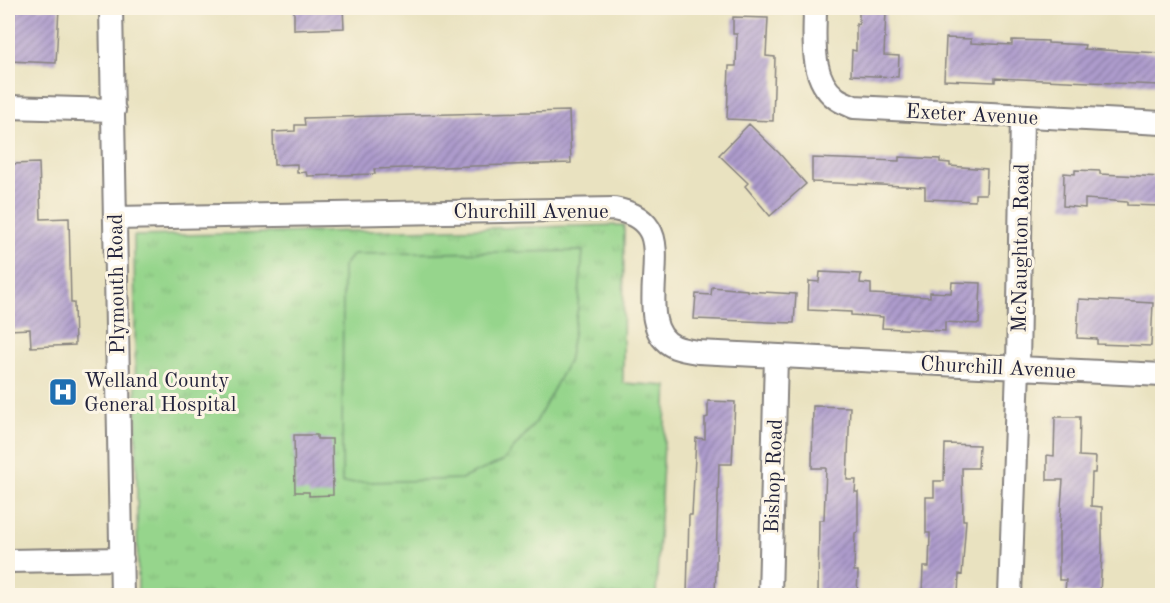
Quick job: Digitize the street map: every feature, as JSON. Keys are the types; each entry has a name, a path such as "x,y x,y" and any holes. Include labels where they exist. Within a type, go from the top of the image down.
{"street":[{"name":"Plymouth Road","path":"111,8 122,596"},
{"name":"Exeter Avenue","path":"815,8 814,51 817,68 824,85 836,98 854,107 1162,123"},
{"path":"8,107 114,110"},
{"name":"McNaughton Road","path":"1010,596 1018,368 1022,116"},
{"name":"Churchill Avenue","path":"115,218 605,208 623,211 640,218 650,229 653,238 654,316 659,331 668,343 676,347 698,352 1162,375"},
{"name":"Bishop Road","path":"770,596 776,356"},
{"path":"8,561 122,560"}],"green space":[{"path":"624,225 623,383 667,386 656,595 138,595 134,236"},
{"path":"583,251 578,307 568,362 536,422 503,461 461,479 342,483 343,267 353,254"}],"building":[{"path":"15,8 59,8 56,63 8,61 8,24 14,25"},
{"path":"294,8 343,8 344,28 294,30"},
{"path":"859,11 886,12 884,55 899,56 898,77 851,75 852,50 856,51 856,23 859,24"},
{"path":"733,17 768,18 766,56 775,57 773,121 727,119 729,66 736,66 737,34 733,34"},
{"path":"946,38 971,39 971,43 1012,45 1012,40 1048,41 1048,43 1085,45 1084,49 1161,53 1159,85 995,78 995,82 944,80"},
{"path":"569,111 571,163 374,169 375,174 307,176 306,172 297,173 297,164 274,165 273,132 295,131 295,125 305,125 304,118"},
{"path":"749,124 806,184 770,216 745,186 748,183 719,155"},
{"path":"899,157 940,159 940,162 950,163 950,166 987,169 986,194 975,194 975,201 925,199 925,187 812,182 812,158 899,161"},
{"path":"39,163 41,219 69,218 71,303 74,303 75,345 31,347 30,329 8,330 8,174 11,174 11,164"},
{"path":"1075,170 1100,171 1100,174 1162,177 1160,206 1127,205 1127,202 1085,199 1085,208 1063,206 1064,173 1075,174"},
{"path":"820,272 861,274 860,283 871,284 871,294 930,297 930,292 951,293 952,282 981,283 979,324 945,322 945,331 882,328 883,317 851,315 851,312 808,310 809,281 819,282"},
{"path":"712,287 796,294 794,323 694,319 696,294 711,295"},
{"path":"1079,299 1153,303 1151,346 1097,344 1097,339 1077,338"},
{"path":"708,401 735,402 732,464 719,464 715,596 687,596 689,515 692,515 696,438 705,439"},
{"path":"813,406 850,407 847,480 856,480 855,492 858,492 858,532 855,533 854,571 858,571 857,596 818,596 819,520 824,520 826,468 812,468"},
{"path":"1055,417 1080,417 1079,456 1096,457 1095,473 1092,473 1091,506 1102,507 1100,594 1065,592 1066,580 1059,580 1059,532 1063,480 1047,480 1047,455 1054,456"},
{"path":"294,435 317,435 317,439 332,439 333,495 309,496 309,492 295,492"},
{"path":"945,444 979,445 978,468 962,468 963,520 966,520 962,575 959,574 958,596 922,596 923,567 929,567 930,533 926,533 926,497 934,497 934,481 944,481"}],"place":[{"name":"Welland County General Hospital","path":"63,392"}]}
